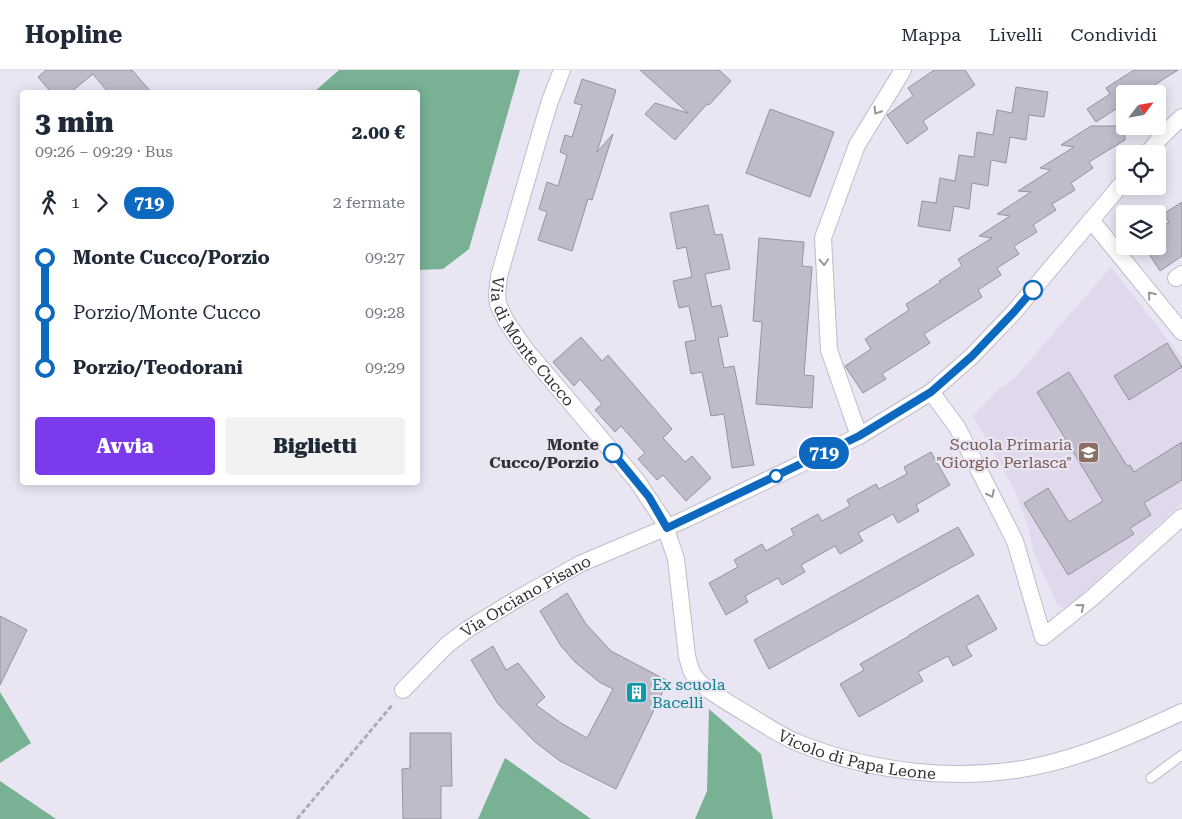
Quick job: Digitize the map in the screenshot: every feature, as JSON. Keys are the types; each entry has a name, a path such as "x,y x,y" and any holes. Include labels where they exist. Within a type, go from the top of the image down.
{"street":[{"name":"Via di Monte Cucco","path":"562,70 545,117 500,276 498,304 506,321 526,350 637,481 657,509 667,528"},
{"path":"859,436 830,350 823,238 857,145 903,70"},
{"path":"1154,145 1182,117"},
{"name":"Via Orciano Pisano","path":"407,686 448,644 468,629 582,563 667,528 859,436 931,392 972,356 1014,312 1116,191"},
{"path":"1091,220 1182,332"},
{"path":"931,392 957,427 1015,541 1043,637 1092,598 1182,518"},
{"name":"Vicolo di Papa Leone","path":"667,528 676,559 687,656 690,669 695,677 733,706 790,739 817,750 866,763 932,773 969,774 1014,770 1074,756 1182,712"}],"lane":[{"path":"1151,778 1182,755"}],"path":[{"path":"297,819 407,686"}],"shaded area":[{"name":"Scuola Primaria \"Giorgio Perlasca\"","path":"1111,267 1182,358 1182,503 1065,608 1057,604 1034,553 1029,530 1015,491 973,416 1001,387 1012,381"}],"green space":[{"path":"339,70 520,70 469,249 443,269 420,270 420,90 316,90"},
{"path":"0,692 31,743 0,763"},
{"path":"709,709 761,754 773,819 695,819 707,791"},
{"path":"505,758 591,819 478,819"},
{"path":"0,781 56,819 0,819"}],"building":[{"path":"46,70 132,70 149,90 106,90 93,74 73,90 49,90 38,77"},
{"path":"640,70 719,70 731,81 709,105 707,104 675,140 645,114 655,103 688,113"},
{"path":"934,70 965,70 975,85 923,121 928,129 907,144 887,115 913,96 908,88"},
{"path":"1134,70 1178,70 1154,85 1116,85 1116,109 1096,122 1087,109 1110,94 1106,88"},
{"path":"582,79 616,90 597,152 613,134 592,200 588,199 572,251 538,240 547,212 539,209 547,182 558,186 567,155 560,152 565,135 572,137 582,105 574,103"},
{"path":"1016,87 1048,92 1044,117 1029,115 1026,140 1010,137 1006,163 991,160 988,186 972,183 969,209 954,206 950,231 918,226 922,201 936,203 940,178 955,181 959,155 974,157 977,132 993,135 997,110 1012,113"},
{"path":"770,109 834,132 810,197 746,173"},
{"path":"1091,126 1116,126 1116,135 1125,135 1125,140 1089,162 1093,168 1071,183 1075,190 1052,204 1056,210 1033,225 1037,232 1014,246 1019,254 997,268 1001,275 978,290 982,297 924,334 930,343 882,374 886,379 863,393 845,366 871,349 865,339 909,310 906,304 962,266 958,259 992,238 979,236 1010,216 997,214 1031,192 1018,191 1051,170 1040,168 1074,147 1061,145"},
{"path":"1182,202 1182,256 1160,271 1150,255 1166,255 1166,224 1169,222 1166,218 1166,212"},
{"path":"708,205 715,235 722,234 730,269 705,274 712,307 721,305 728,336 718,338 724,368 734,366 754,465 732,468 724,414 711,416 702,372 691,374 685,342 696,340 689,306 679,308 673,281 692,277 686,247 677,249 670,213"},
{"path":"759,238 804,242 802,266 812,267 804,375 814,376 812,408 756,404 762,322 753,321"},
{"path":"581,337 602,361 608,355 672,429 663,438 685,462 692,456 711,478 686,501 663,475 657,480 638,459 645,453 621,426 615,432 595,410 602,404 580,379 574,386 553,362"},
{"path":"1167,343 1182,367 1129,400 1114,376"},
{"path":"1069,372 1127,466 1130,465 1134,472 1182,442 1182,480 1144,503 1151,515 1130,528 1134,534 1068,575 1024,503 1048,488 1069,522 1103,501 1037,392"},
{"path":"931,452 950,485 916,505 919,511 898,523 893,514 858,533 863,541 840,554 835,546 801,565 805,572 782,585 778,578 745,596 748,602 726,615 709,583 738,567 734,560 762,544 766,551 794,535 791,529 818,514 822,521 850,506 847,500 876,484 879,489 907,474 904,467"},
{"path":"958,527 974,555 769,669 754,640"},
{"name":"Ex scuola Bacelli","path":"567,593 586,624 611,651 668,681 616,789 560,761 535,742 498,704 471,660 493,646 506,670 518,663 545,697 536,705 561,723 587,738 613,689 599,682 575,662 561,646 540,611"},
{"path":"978,595 997,629 966,646 972,656 953,666 948,656 918,672 923,681 859,717 840,684 864,670 860,664"},
{"path":"0,616 27,630 0,685"},
{"path":"410,733 451,733 452,786 441,786 441,819 403,819 402,769 410,768"}],"bus line":[{"name":"719","path":"613,453 649,497 667,528 859,436 931,392 972,356 1033,290"}],"place":[{"name":"Monte Cucco/Porzio","path":"613,453"},
{"name":"Scuola Primaria \"Giorgio Perlasca\"","path":"1088,453"},
{"name":"Ex scuola Bacelli","path":"636,693"}]}
